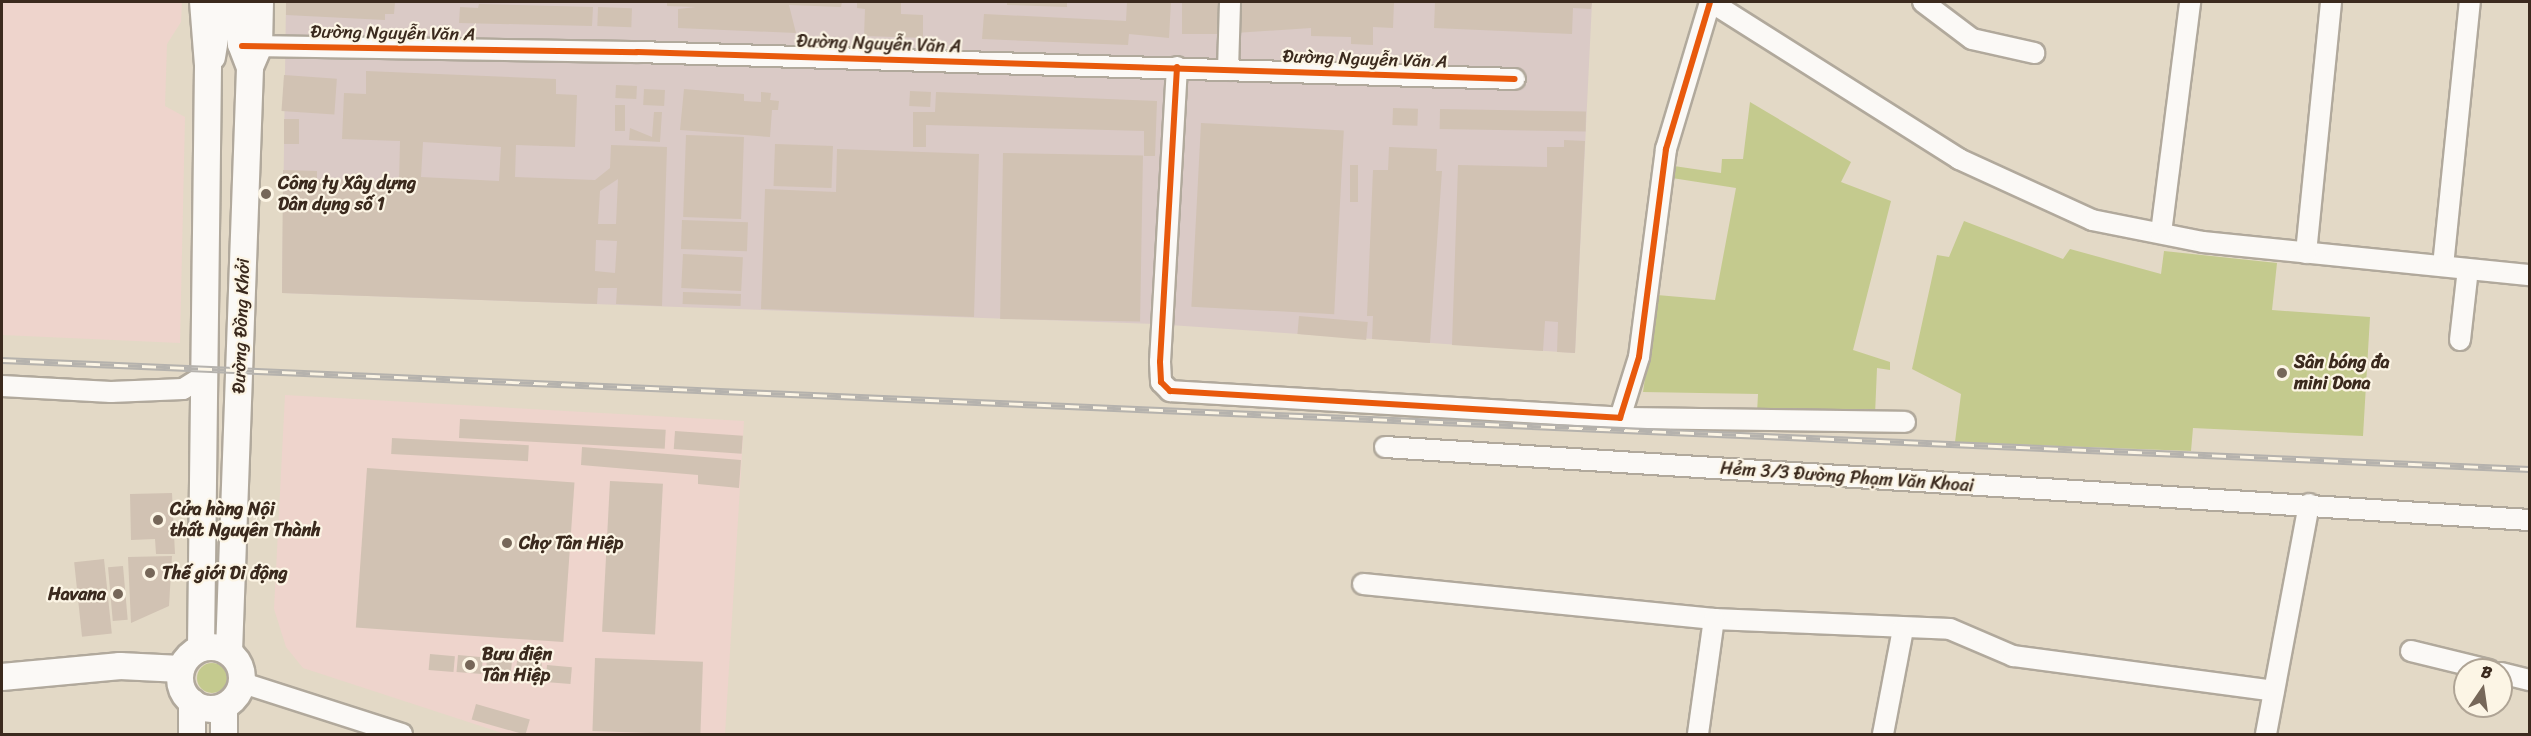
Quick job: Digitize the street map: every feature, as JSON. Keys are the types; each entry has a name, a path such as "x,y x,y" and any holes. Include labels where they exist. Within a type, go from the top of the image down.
{"main road":[{"name":"Đường Đồng Khởi","path":"201,648 208,65 203,2"},
{"path":"208,65 219,35 221,2"},
{"path":"241,2 250,53"},
{"name":"Đường Đồng Khởi","path":"229,652 250,53 260,2"},
{"path":"204,376 239,376"},
{"path":"224,706 207,709 192,702 181,687 181,669 201,648 229,652 242,669 243,682 224,706 224,735"},
{"path":"2,677 120,666 181,669"},
{"path":"192,702 192,735"}],"street":[{"path":"1228,70 1230,2"},
{"path":"1620,418 1639,357 1666,149 1711,2 1959,159 2092,220 2161,233 2306,253 2529,274"},
{"path":"1923,2 1972,39 2034,53"},
{"path":"2161,233 2190,2"},
{"path":"2306,253 2331,2"},
{"path":"2443,266 2470,2"},
{"name":"Đường Nguyễn Văn A","path":"250,53 1177,67 1515,79"},
{"path":"1177,67 1160,362 1161,382 1170,391 1620,418 1905,422"},
{"path":"2460,339 2468,269"},
{"path":"2,386 183,389 204,376"},
{"name":"Hẻm 3/3 Đường Phạm Văn Khoai","path":"1386,447 2310,504 2529,520"},
{"path":"2266,735 2310,504"},
{"path":"1363,584 1714,619 1903,629 1950,628 2013,656 2274,691"},
{"path":"1698,735 1714,619"},
{"path":"1883,735 1903,629"},
{"path":"2411,651 2453,661"},
{"path":"2513,676 2529,680"},
{"path":"243,682 402,735"}],"shaded area":[{"path":"2,2 182,2 181,22 167,44 165,106 185,117 180,343 2,335"},
{"path":"286,2 1592,2 1575,353 1155,324 282,293"},
{"name":"Chợ Tân Hiệp","path":"285,395 744,421 725,734 505,734 303,668 286,647 274,609"}],"green space":[{"path":"1750,102 1851,162 1841,182 1891,201 1853,350 1890,362 1890,370 1877,368 1875,415 1757,413 1758,394 1643,392 1657,295 1715,300 1736,188 1672,178 1674,166 1721,173 1722,159 1743,159"},
{"path":"1964,221 2063,259 2070,249 2161,274 2164,251 2277,263 2272,310 2370,317 2363,436 2193,428 2191,451 1955,442 1961,394 1912,369 1937,255 1949,257"},
{"path":"212,663 218,664 226,672 226,684 218,692 212,693 206,692 198,684 197,678 198,672 206,664"}],"building":[{"path":"286,2 395,2 394,14 385,14 385,20 286,15"},
{"path":"667,2 842,2 841,7 789,5 796,33 678,28 678,9 696,7 667,6"},
{"path":"857,2 901,2 901,14 923,15 923,38 864,36 865,9 857,8"},
{"path":"1007,2 1067,2 1067,7 1007,5"},
{"path":"1127,2 1171,2 1169,38 1129,34 1128,45 982,39 984,14 1126,21"},
{"path":"1182,2 1223,2 1223,34 1182,34"},
{"path":"1236,2 1394,2 1393,28 1373,27 1373,45 1351,44 1351,37 1311,36 1311,28 1235,33"},
{"path":"1435,2 1592,2 1591,9 1573,8 1572,34 1434,28"},
{"path":"479,4 593,7 592,26 459,23 460,7 478,8"},
{"path":"598,7 632,8 631,27 597,26"},
{"path":"366,71 556,79 556,94 577,95 575,147 516,145 515,177 595,180 610,168 611,145 667,147 662,306 616,304 617,288 598,288 597,304 282,293 283,170 317,171 317,179 399,182 400,141 342,139 344,93 366,94","holes":["423,142 501,147 499,181 421,177","618,179 616,224 598,224 600,191","596,240 617,241 615,273 595,271"]},
{"path":"284,75 337,79 334,115 281,111"},
{"path":"616,85 637,86 636,99 615,98"},
{"path":"644,89 665,90 664,106 643,105"},
{"path":"684,89 744,94 744,101 761,102 761,92 771,93 770,100 779,101 778,110 772,110 770,137 680,130"},
{"path":"910,91 931,92 930,107 909,106"},
{"path":"936,92 1157,101 1155,156 1144,156 1144,131 926,125 926,147 913,147 913,112 935,112"},
{"path":"615,105 625,105 625,131 615,131"},
{"path":"1393,108 1418,109 1417,126 1392,125"},
{"path":"1440,109 1586,112 1586,132 1440,129"},
{"path":"654,112 662,112 660,142 629,140 630,128 652,137"},
{"path":"284,119 299,119 299,144 284,144"},
{"path":"1201,123 1344,130 1334,314 1191,307"},
{"path":"686,135 744,137 741,219 683,217"},
{"path":"1564,140 1585,141 1575,353 1557,352 1558,322 1545,321 1543,351 1452,345 1458,165 1547,167 1547,147 1564,147"},
{"path":"775,144 833,146 831,188 774,186"},
{"path":"1389,147 1437,149 1436,171 1442,171 1430,343 1372,339 1373,316 1367,316 1373,170 1388,170"},
{"path":"837,149 979,154 974,317 761,309 765,189 836,192"},
{"path":"1003,153 1143,155 1140,321 1000,319"},
{"path":"1350,165 1358,165 1358,202 1350,202"},
{"path":"682,220 748,222 747,251 681,249"},
{"path":"683,254 743,257 741,291 681,288"},
{"path":"683,292 741,294 741,306 683,304"},
{"path":"1299,316 1368,322 1366,340 1297,334"},
{"path":"460,419 666,430 665,449 459,438"},
{"path":"675,431 743,436 742,454 674,449"},
{"path":"392,438 529,445 528,461 391,454"},
{"path":"582,447 741,460 739,488 698,484 698,475 581,465"},
{"path":"367,468 574,483 563,642 356,628"},
{"path":"610,481 663,484 655,635 602,632"},
{"path":"172,493 175,554 156,554 155,539 131,540 130,494"},
{"name":"Thế giới Di động","path":"172,556 169,606 131,623 128,557"},
{"path":"104,559 112,634 82,637 74,562"},
{"path":"123,566 128,620 113,621 108,567"},
{"path":"430,654 455,656 454,672 429,670"},
{"name":"Bưu điện Tân Hiệp","path":"458,655 483,657 481,674 457,672"},
{"path":"595,658 703,662 700,734 592,731"},
{"path":"487,659 512,661 511,677 486,675"},
{"path":"517,661 542,663 540,680 516,678"},
{"path":"547,665 572,667 570,684 546,682"},
{"path":"476,704 530,719 526,734 523,734 472,719"}],"railway":[{"path":"2,360 2530,469"}],"cycle path":[{"path":"1177,67 1160,362 1161,382 1170,391 1620,418 1639,357 1666,149 1710,2"},
{"path":"242,46 637,52 1515,79"}],"place":[{"name":"Công ty Xây dựng Dân dụng số 1","path":"266,194"},
{"name":"Sân bóng đa mini Dona","path":"2282,373"},
{"name":"Cửa hàng Nội thất Nguyên Thành","path":"158,520"},
{"name":"Chợ Tân Hiệp","path":"507,543"},
{"name":"Thế giới Di động","path":"150,573"},
{"name":"Havana","path":"118,594"},
{"name":"Bưu điện Tân Hiệp","path":"470,665"}]}
